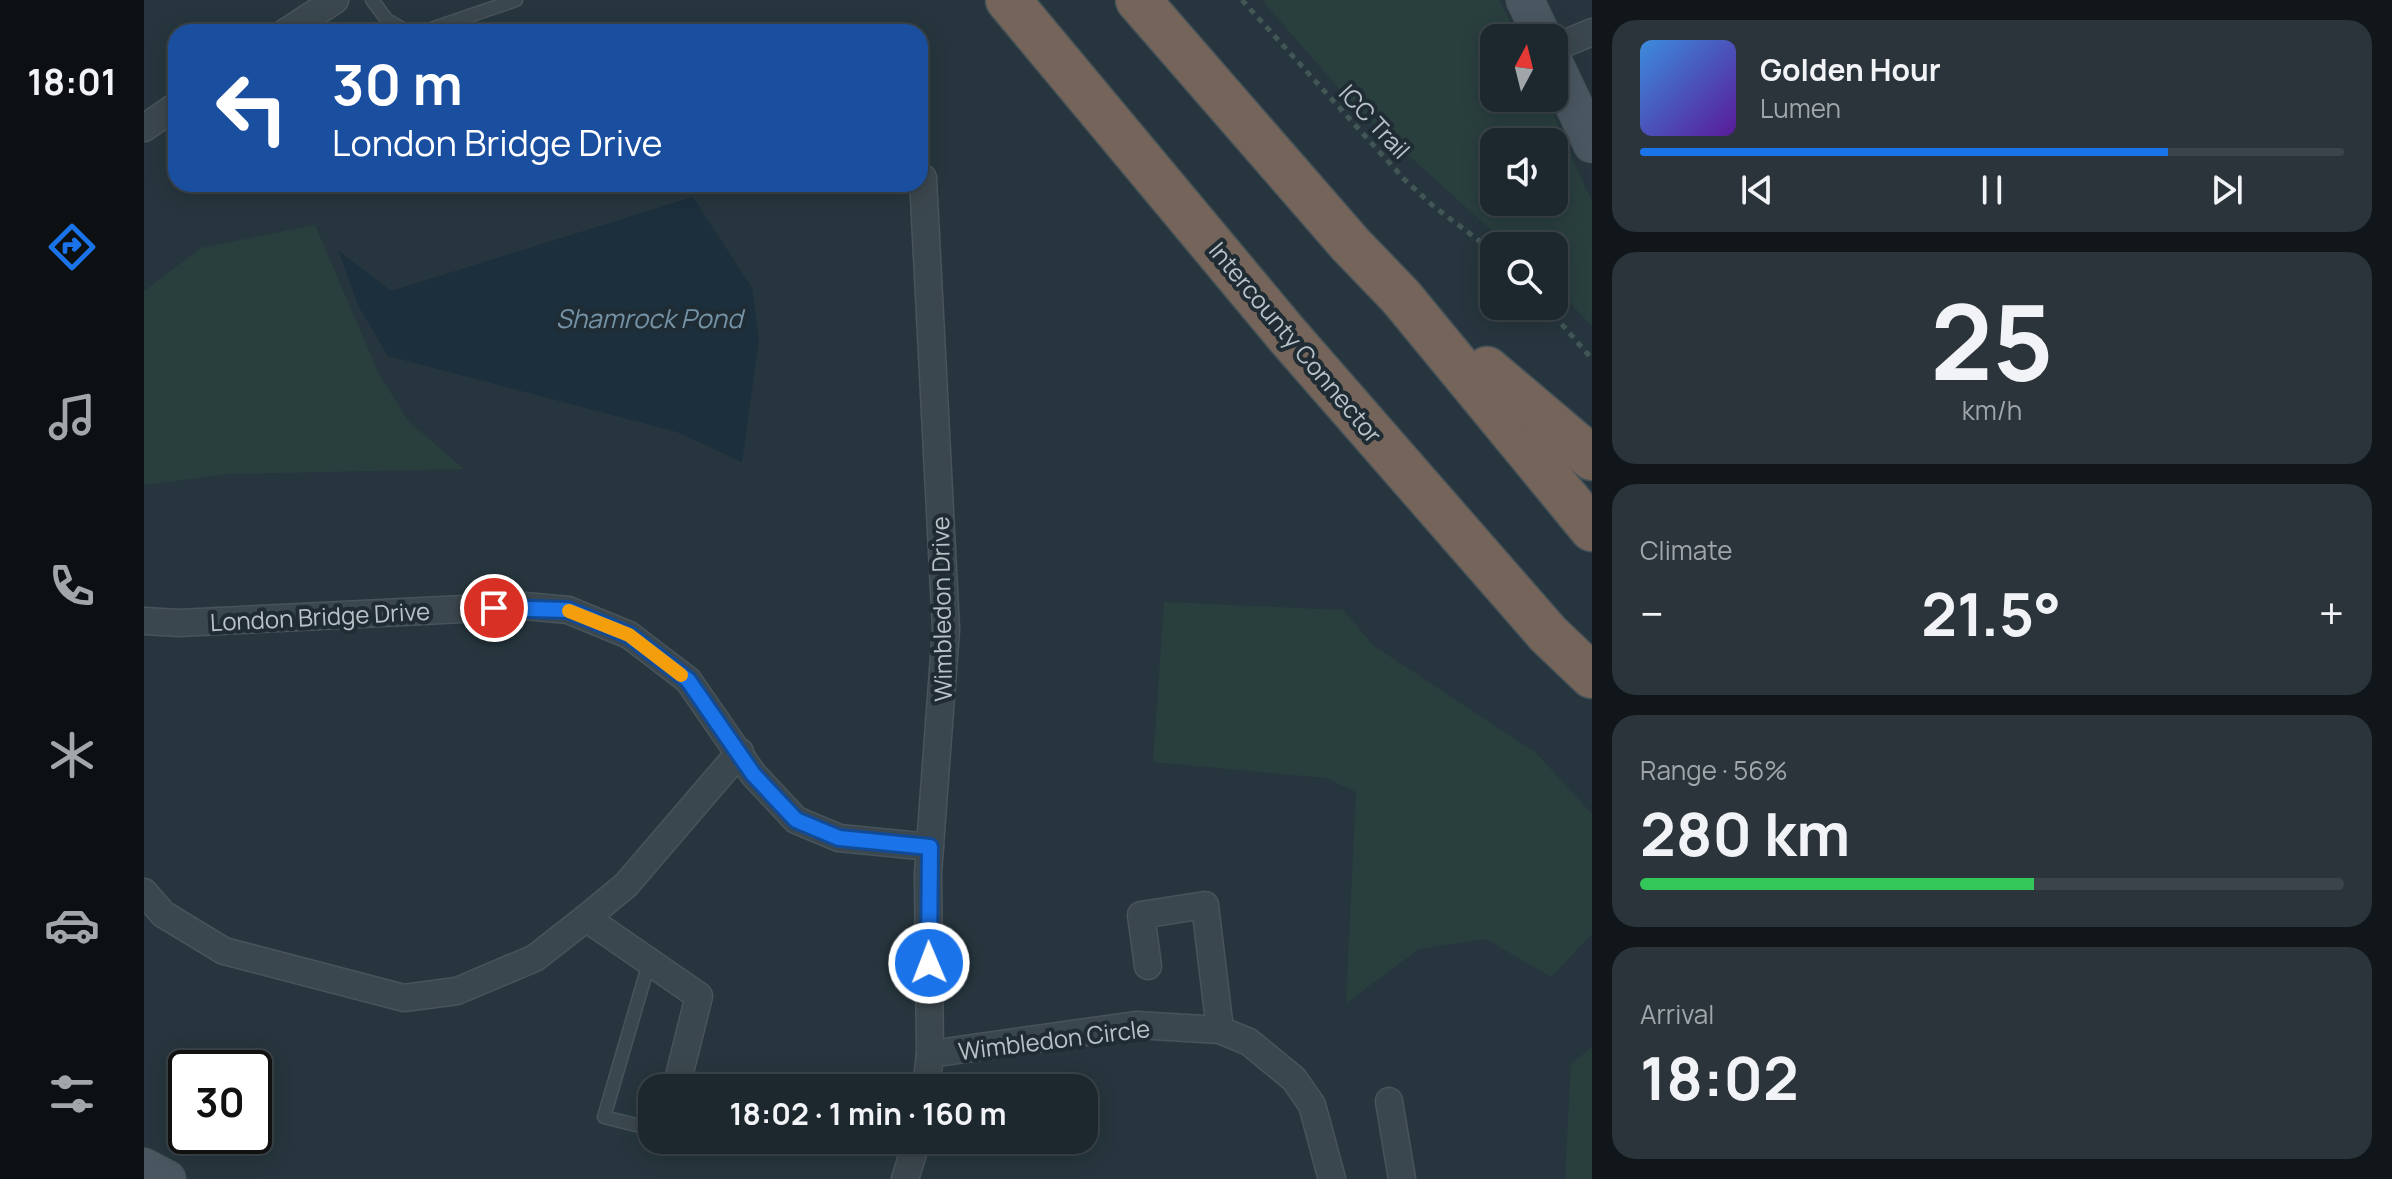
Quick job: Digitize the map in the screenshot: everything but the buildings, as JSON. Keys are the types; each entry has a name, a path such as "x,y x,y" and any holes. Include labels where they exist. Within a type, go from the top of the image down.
{"highway":[{"name":"Intercounty Connector","path":"1008,0 1288,336 1548,634 1592,676"},
{"path":"1138,0 1350,244 1401,297 1592,529"},
{"path":"1401,297 1592,458"},
{"path":"1548,634 1592,691"}],"street":[{"path":"298,24 335,0"},
{"path":"1525,0 1536,24"},
{"path":"1568,42 1592,32"},
{"path":"1568,93 1592,144"},
{"path":"144,128 168,112"},
{"name":"Wimbledon Drive","path":"924,192 946,629 930,847 928,1074"},
{"name":"London Bridge Drive","path":"144,621 179,623 525,606 568,610 629,635 688,680 753,774 796,820 839,838 930,847"},
{"path":"144,892 163,914 224,951 404,998 457,991 535,958 626,885 740,752"},
{"path":"1148,966 1141,915 1205,905 1220,1030"},
{"path":"586,918 699,996 680,1074"},
{"name":"Wimbledon Circle","path":"930,1054 1136,1025 1220,1030 1249,1042 1294,1079 1312,1105 1332,1179"},
{"path":"1389,1101 1402,1179"},
{"path":"905,1179 913,1154"},
{"path":"144,1167 167,1179"}],"lane":[{"path":"372,0 387,20 394,24"},
{"path":"446,24 516,0"},
{"path":"638,1126 604,1117 649,963"}],"path":[{"name":"ICC Trail","path":"1242,0 1404,179 1480,241"},
{"path":"1558,320 1592,359"}],"green space":[{"path":"1262,0 1499,0 1512,24 1480,24 1480,112 1552,112 1559,128 1480,128 1480,216 1568,216 1568,148 1592,202 1592,326 1568,301 1568,232 1493,232 1356,108"},
{"path":"315,225 379,374 409,422 464,469 229,474 144,485 144,291 201,248"},
{"path":"1164,602 1343,610 1374,646 1536,753 1592,814 1592,934 1551,977 1486,939 1419,949 1346,1003 1356,792 1326,778 1153,762"},
{"path":"1592,1047 1592,1179 1565,1179 1571,1064"}],"water":[{"name":"Shamrock Pond","path":"693,197 752,288 759,339 742,462 677,432 388,356 359,307 338,250 391,291"}],"slow traffic":[{"path":"569,611 629,635 681,675"}],"route":[{"path":"494,608 525,606 568,610 629,635 688,680 753,774 796,820 839,838 930,847 929,963"}]}
